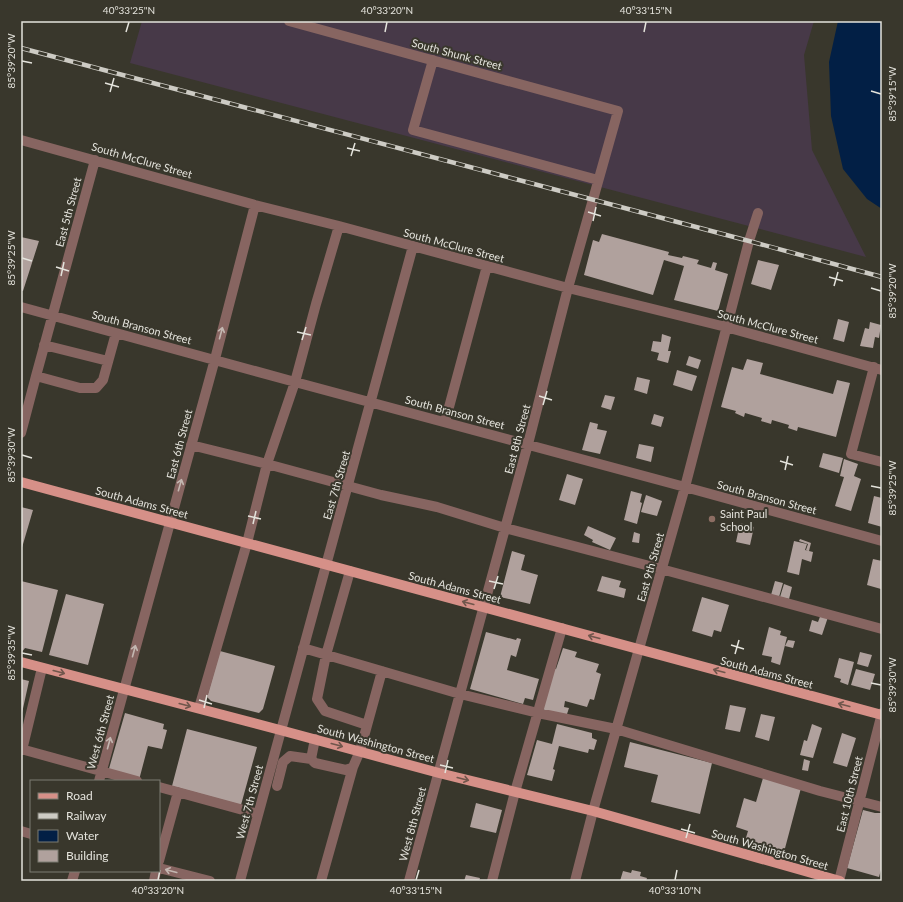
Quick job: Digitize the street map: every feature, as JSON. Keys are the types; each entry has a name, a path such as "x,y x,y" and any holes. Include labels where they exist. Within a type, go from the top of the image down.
{"main road":[{"name":"South Adams Street","path":"21,482 882,714"},
{"name":"South Washington Street","path":"21,662 199,708 439,773 593,811 839,881"}],"street":[{"name":"South Shunk Street","path":"289,21 618,110"},
{"path":"433,60 413,130 598,180"},
{"name":"East 8th Street","path":"439,773 528,444 568,288 618,110"},
{"name":"South McClure Street","path":"21,140 568,288 878,368"},
{"name":"East 5th Street","path":"21,433 95,160"},
{"name":"East 6th Street","path":"124,689 255,204"},
{"name":"East 9th Street","path":"575,881 593,811 684,487 749,241 758,213"},
{"path":"199,708 247,543 267,464 295,382 316,304 340,226"},
{"name":"East 7th Street","path":"280,730 414,246"},
{"path":"445,422 487,266"},
{"name":"South Branson Street","path":"21,307 882,541"},
{"path":"36,376 80,388 96,388 103,380 116,333"},
{"path":"44,345 108,361"},
{"path":"878,368 851,454 882,462"},
{"path":"191,445 380,495 437,507 505,528 882,629"},
{"path":"350,571 326,654 317,700 325,711 367,726"},
{"path":"492,881 515,792 562,628"},
{"path":"303,648 460,694 538,713 616,729 859,802 882,806"},
{"path":"42,668 22,749 100,776 130,780"},
{"path":"321,881 382,671"},
{"name":"West 6th Street","path":"100,776 124,689"},
{"name":"East 10th Street","path":"839,881 882,714"},
{"name":"West 7th Street","path":"240,881 280,730"},
{"path":"311,759 315,739"},
{"path":"277,786 283,762 290,756 311,759 315,763 346,770 353,767"},
{"name":"West 8th Street","path":"409,881 439,773"},
{"path":"160,787 258,814"},
{"path":"160,857 178,792"},
{"path":"160,868 210,881"}],"shaded area":[{"path":"142,21 814,21 804,55 812,150 866,257 130,63"}],"water":[{"path":"838,21 882,21 882,209 867,199 843,169 831,116 829,62"}],"building":[{"path":"602,234 669,252 668,255 682,258 683,256 699,260 697,264 711,268 713,262 717,263 715,270 728,274 718,311 674,300 684,266 664,260 653,295 584,275 593,240 599,242"},
{"path":"21,237 39,241 23,291 21,291"},
{"path":"758,260 779,265 771,290 751,284"},
{"path":"838,319 849,322 844,342 833,339"},
{"path":"870,322 881,325 879,338 875,337 873,348 860,346 865,328 869,329"},
{"path":"662,334 671,337 668,351 671,351 668,363 657,360 659,353 651,351 653,341 661,342"},
{"path":"689,356 701,360 698,369 686,365"},
{"path":"747,359 763,363 760,374 833,394 837,380 850,383 836,437 798,427 797,431 788,428 789,425 772,420 771,424 761,421 762,418 745,413 744,417 735,413 736,411 721,407 732,367 743,370"},
{"path":"677,370 697,376 692,391 673,385"},
{"path":"637,377 650,380 647,394 634,390"},
{"path":"605,395 615,397 611,410 601,407"},
{"path":"654,414 664,417 661,427 651,424"},
{"path":"590,422 598,424 597,429 607,431 600,454 582,450"},
{"path":"639,444 654,447 651,462 636,458"},
{"path":"823,453 843,458 839,473 819,467"},
{"path":"844,459 858,464 854,476 861,479 851,511 835,506 844,477 840,476"},
{"path":"567,474 583,479 575,505 559,500"},
{"path":"631,491 642,494 640,502 642,503 637,524 624,520"},
{"path":"646,495 662,501 657,516 641,512"},
{"path":"874,496 882,498 882,527 868,523"},
{"path":"21,507 33,510 21,551"},
{"path":"740,523 754,527 750,545 736,542"},
{"path":"588,526 616,538 610,550 592,542 593,540 584,535"},
{"path":"634,532 640,534 639,543 632,542"},
{"path":"800,539 811,543 809,551 806,550 808,544 799,541"},
{"path":"794,541 807,544 805,550 813,552 811,562 802,559 799,575 787,572"},
{"path":"512,551 525,555 521,570 538,575 530,604 500,597"},
{"path":"873,559 882,561 881,589 867,585"},
{"path":"602,576 621,581 619,587 626,589 624,598 597,591"},
{"path":"21,581 58,590 42,652 25,648 22,652 21,651"},
{"path":"775,581 783,583 779,597 771,595"},
{"path":"784,584 792,587 789,599 780,597"},
{"path":"66,594 104,604 88,665 49,655"},
{"path":"702,597 729,605 721,632 714,630 712,637 692,631"},
{"path":"821,614 828,617 822,635 809,631 812,620 818,622"},
{"path":"769,627 781,631 780,635 787,637 780,665 771,662 772,657 762,655"},
{"path":"486,632 516,640 517,638 521,639 516,657 511,655 507,670 539,679 533,700 525,698 523,704 470,689"},
{"path":"788,640 795,641 793,648 785,646"},
{"path":"563,648 577,652 575,657 599,664 596,672 601,674 594,700 590,699 587,707 565,701 564,707 569,708 566,717 542,709 554,668 556,669"},
{"path":"220,651 275,666 263,709 259,713 211,701 207,697"},
{"path":"860,652 872,655 868,667 857,664"},
{"path":"839,658 854,662 848,685 840,682 841,679 834,677"},
{"path":"856,669 875,674 870,690 851,685"},
{"path":"21,679 29,681 22,713 21,713"},
{"path":"730,705 746,708 740,732 725,729"},
{"path":"125,713 164,724 163,729 167,730 162,749 148,746 139,780 108,772"},
{"path":"761,714 775,717 769,741 755,737"},
{"path":"557,724 592,733 592,738 597,740 594,750 589,749 588,753 559,746 553,769 555,770 552,781 527,775 537,740 552,744"},
{"path":"812,724 822,728 813,758 800,755 804,740 807,741"},
{"path":"187,729 257,747 241,805 172,786"},
{"path":"842,733 856,738 847,767 833,763"},
{"path":"630,742 712,763 700,814 651,802 658,775 624,767"},
{"path":"804,759 810,761 808,771 802,770"},
{"path":"763,778 801,788 784,852 745,841 748,831 736,827 744,798 756,802"},
{"path":"476,803 502,810 496,833 470,827"},
{"path":"863,810 882,813 882,866 879,877 847,868"},
{"path":"632,870 641,872 640,876 647,878 646,881 620,881 623,871 631,873"},
{"path":"466,875 480,878 479,881 464,881"}],"railway":[{"path":"21,48 882,277"}],"place":[{"name":"Saint Paul School","path":"712,519"}]}
